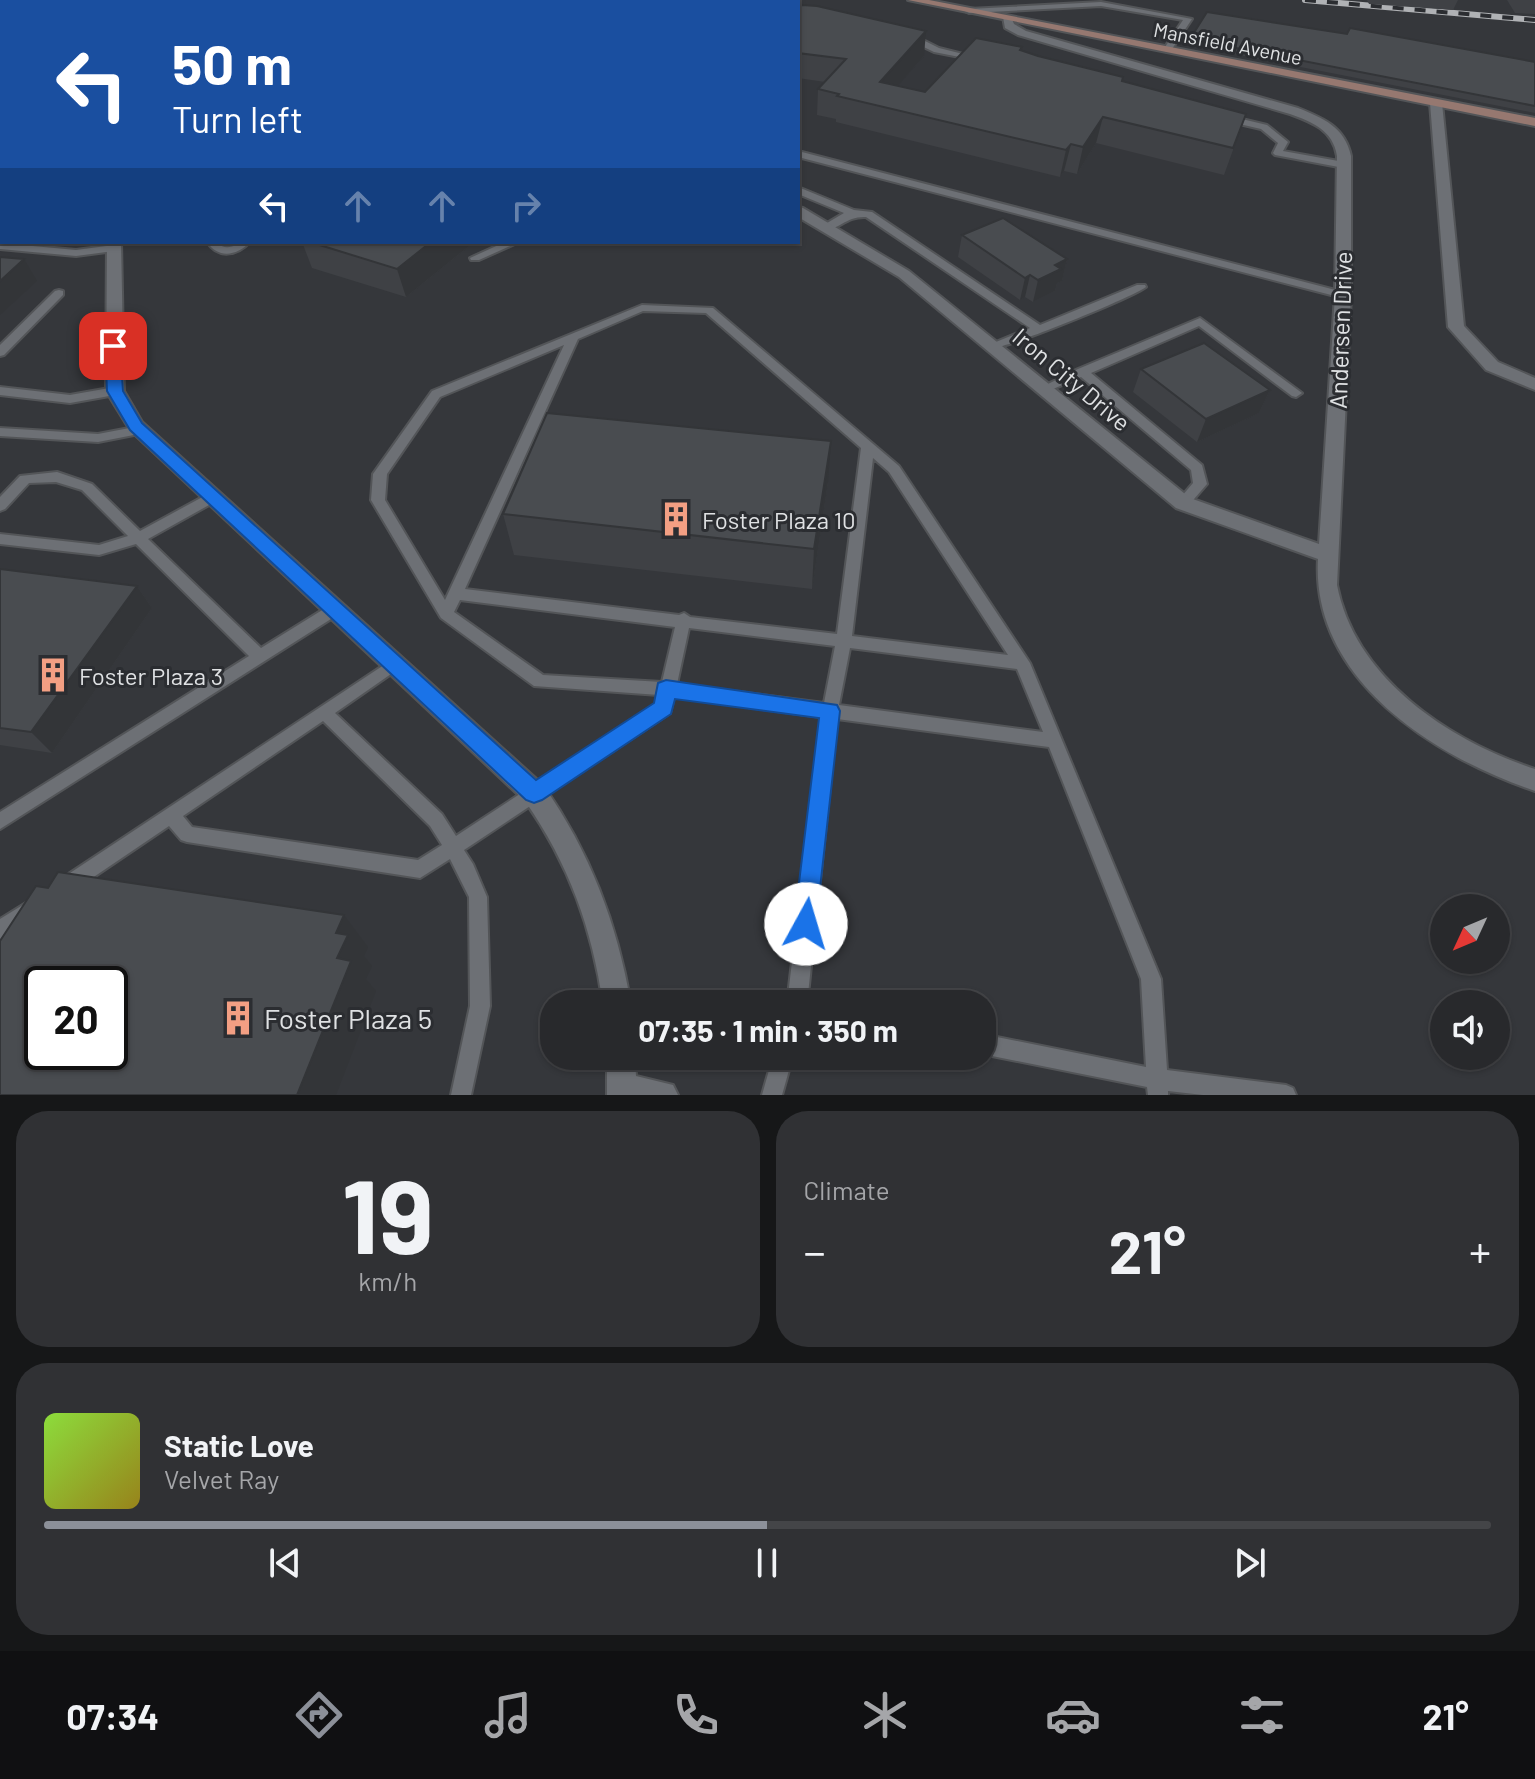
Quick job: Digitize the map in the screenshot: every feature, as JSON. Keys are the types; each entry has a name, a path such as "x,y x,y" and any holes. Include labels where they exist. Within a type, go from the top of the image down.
{"main road":[{"name":"Mansfield Avenue","path":"913,0 1535,122"}],"street":[{"name":"Andersen Drive","path":"1007,19 1009,26 1022,33 1311,117 1337,133 1343,143 1344,165 1343,295 1327,585 1335,620 1354,654 1385,691 1427,725 1474,754 1535,780"},
{"path":"1436,103 1456,327 1492,366 1535,385"},
{"name":"Iron City Drive","path":"800,212 904,274 1183,503 1329,555"},
{"path":"114,245 115,391 140,430 337,608 534,793 564,834 585,877 604,936 614,990"},
{"path":"622,1070 623,1092 663,1095"}],"lane":[{"path":"969,11 1101,4 1188,19 1167,50"},
{"path":"891,32 906,35 937,50 985,60"},
{"path":"1209,115 1264,127 1283,142 1278,153 1344,165"},
{"path":"800,155 1343,295"},
{"path":"800,191 852,213 868,214 1039,329"},
{"path":"826,228 852,213"},
{"path":"214,244 222,251 229,252 242,244"},
{"path":"475,258 509,244"},
{"path":"0,246 76,253 114,245"},
{"path":"995,346 1141,287"},
{"path":"0,352 59,293"},
{"path":"1055,741 666,689 540,681 446,614 378,500 380,474 436,394 642,308 709,310 894,469 1022,663 1055,741 1151,979 1157,1087"},
{"path":"1046,388 1200,321 1296,393"},
{"path":"446,614 573,337"},
{"path":"1082,372 1197,468 1200,484 1183,503"},
{"path":"0,391 70,399 115,391"},
{"path":"0,432 98,438 140,430"},
{"path":"799,990 830,711 844,640 868,447"},
{"path":"0,506 25,479 57,477 87,487 136,539 260,657"},
{"path":"0,539 99,550 136,539 213,497"},
{"path":"456,594 684,619 1022,663"},
{"path":"4,816 337,608"},
{"path":"171,815 187,834 420,869 664,708 684,619"},
{"path":"0,930 396,663"},
{"path":"324,712 436,820 478,897 480,1006 461,1095"},
{"path":"996,1047 1157,1087 1286,1095"},
{"path":"772,1095 779,1070"}],"building":[{"path":"817,6 926,31 880,82 925,92 976,38 1022,47 1020,50 1038,56 1123,77 1122,81 1246,114 1233,148 1103,117 1083,147 1071,144 1066,150 837,96 839,94 818,89 846,59 800,53 800,7"},
{"path":"1207,12 1347,34 1350,28 1535,62 1535,106 1190,39"},
{"path":"1003,218 1067,259 1055,265 1061,269 1038,280 1030,275 1025,278 962,235"},
{"path":"316,244 428,244 397,269"},
{"path":"0,257 24,259 0,281"},
{"path":"1204,343 1270,390 1206,419 1141,369"},
{"path":"547,413 831,441 814,549 503,514"},
{"name":"Foster Plaza 3","path":"0,569 137,586 31,732 0,728"},
{"name":"Foster Plaza 5","path":"58,872 344,915 336,933 348,935 337,958 351,961 297,1095 0,1095 0,941 36,886 48,888"}],"railway":[{"path":"1305,0 1535,20"}],"place":[{"name":"Foster Plaza 10","path":"676,519"},
{"name":"Foster Plaza 3","path":"53,675"},
{"name":"Foster Plaza 5","path":"238,1018"}],"route":[{"path":"113,346 115,391 136,426 337,608 534,793 664,708 666,689 830,711 806,924"}]}
